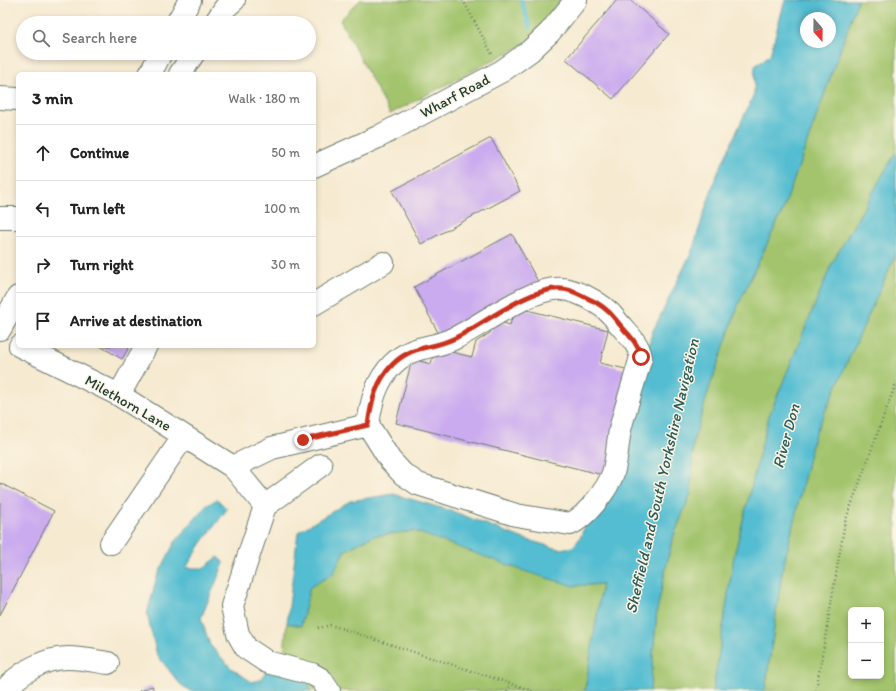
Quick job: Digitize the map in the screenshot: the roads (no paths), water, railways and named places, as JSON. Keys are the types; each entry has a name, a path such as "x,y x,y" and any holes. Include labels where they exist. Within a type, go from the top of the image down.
{"street":[{"path":"181,16 190,0"},
{"path":"220,16 225,8 234,0"},
{"name":"Wharf Road","path":"316,165 378,137 502,72 530,51 550,32 576,0"},
{"path":"151,72 157,60"},
{"path":"181,72 189,60"},
{"path":"0,98 16,99"},
{"path":"0,218 16,218"},
{"path":"316,303 383,264"},
{"path":"557,288 570,290 591,299 610,311 639,348 641,357 619,431 613,474 605,488 586,513 578,520 570,524 516,515 418,484 403,474 390,460 368,425 371,403 377,386 392,365 408,352 452,339 512,304 545,290 557,288"},
{"path":"7,339 16,305"},
{"name":"Milethorn Lane","path":"7,339 16,343"},
{"name":"Milethorn Lane","path":"25,348 120,395 233,466 265,506"},
{"path":"120,395 145,348"},
{"path":"233,466 272,448 368,425"},
{"path":"112,543 184,436"},
{"path":"321,465 265,506 232,606 238,634 246,648 266,662 312,674 321,679 329,691"},
{"path":"4,691 32,668 53,660 68,658 108,663"}],"water":[{"name":"Sheffield and South Yorkshire Navigation","path":"785,0 858,0 783,210 739,303 709,389 693,443 691,493 672,540 657,610 650,691 585,691 602,584 574,586 527,572 414,531 373,536 344,551 333,574 310,587 301,626 287,623 298,532 350,501 393,494 452,511 524,539 559,549 573,547 580,538 624,433 652,333 692,251 715,179 754,94 755,66 770,55"},
{"name":"River Don","path":"896,152 896,254 814,436 782,572 765,691 713,691 734,556 769,416 832,263"},
{"path":"217,499 227,509 201,544 186,568 204,568 218,557 224,563 201,618 210,645 231,668 252,682 260,680 267,670 308,679 310,691 190,691 180,684 157,655 147,614 157,577 175,542 206,506"}],"waterway":[{"path":"521,0 530,27"}]}
